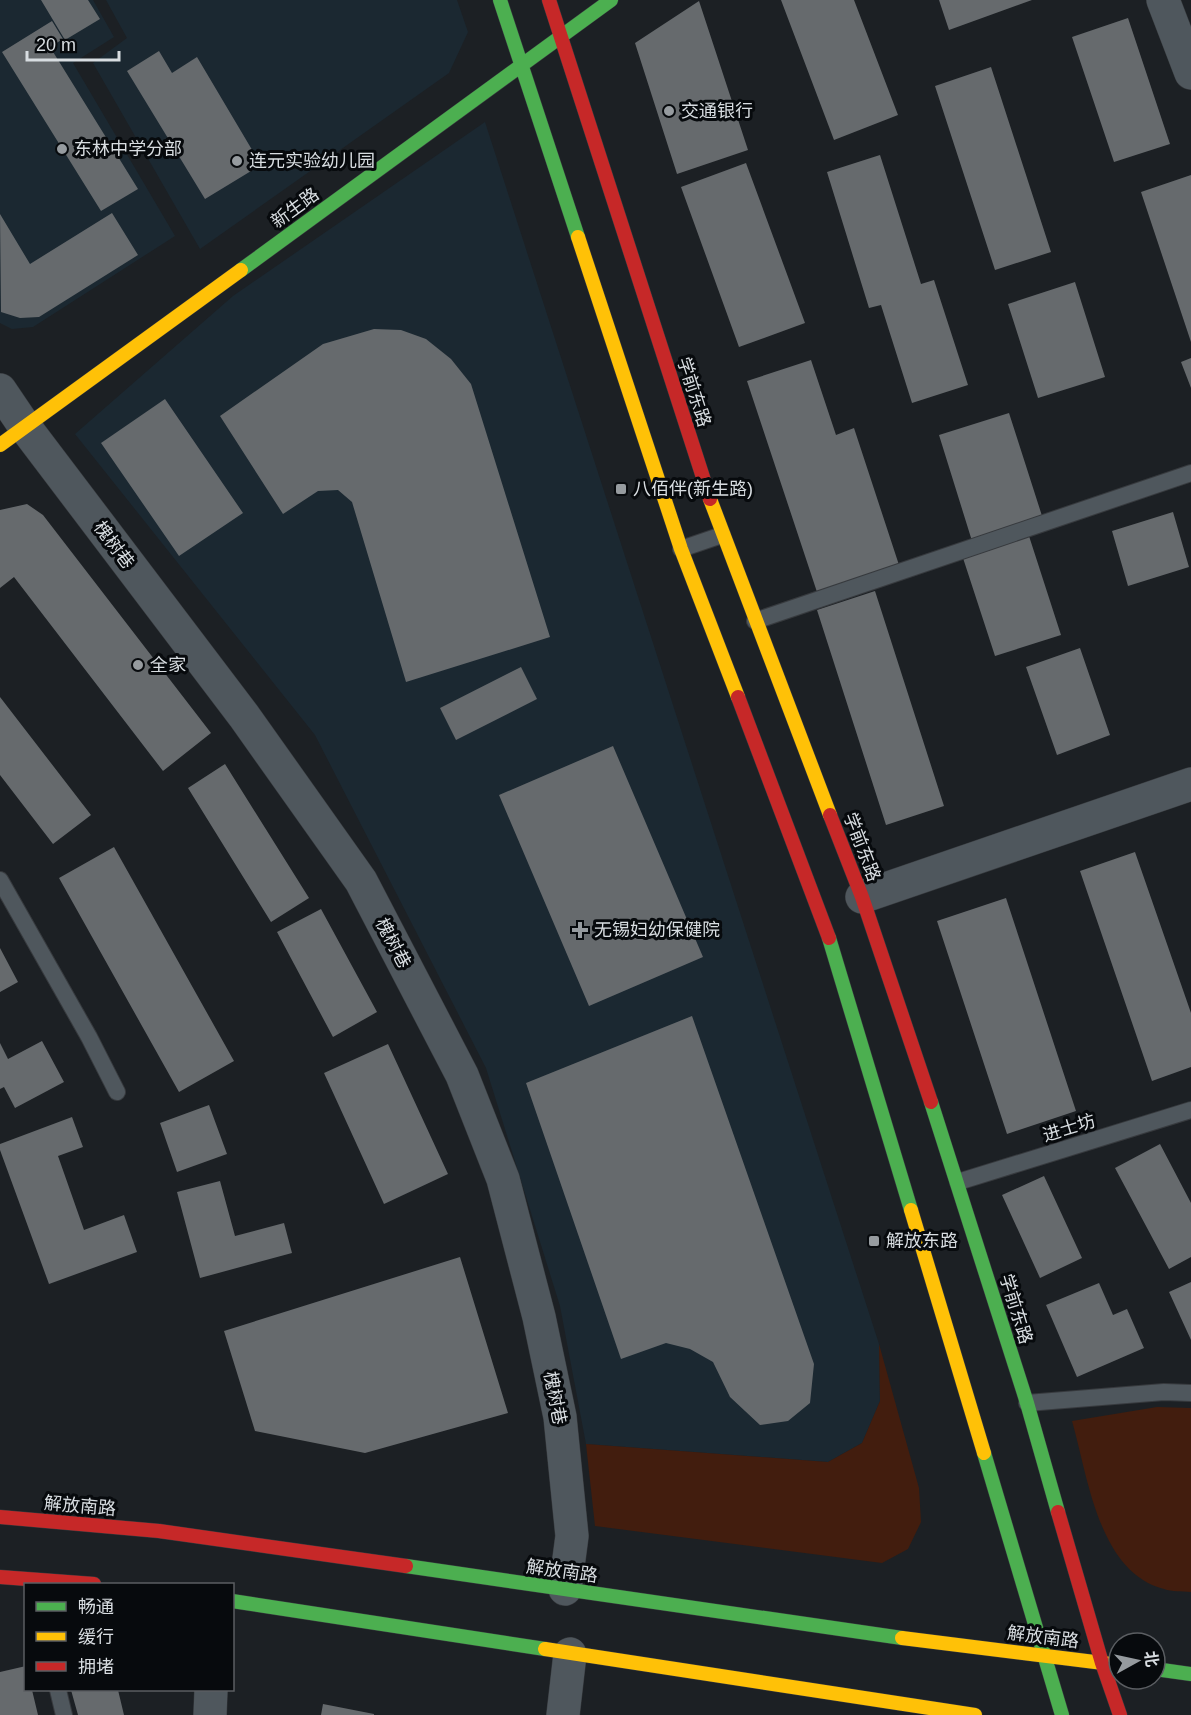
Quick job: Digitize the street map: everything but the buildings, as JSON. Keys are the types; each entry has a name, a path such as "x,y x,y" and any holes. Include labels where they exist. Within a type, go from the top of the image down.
{"main road":[{"path":"500,0 681,549 833,948 1062,1715"},
{"name":"学前东路","path":"549,0 722,535 862,897 958,1182 1027,1403 1102,1663 1120,1715"},
{"name":"新生路","path":"12,436 611,0"},
{"name":"解放南路","path":"0,1517 159,1531 975,1648 1107,1664"},
{"path":"0,1577 75,1583"},
{"path":"234,1601 975,1715"},
{"path":"1167,1671 1191,1674"}],"street":[{"path":"1163,0 1191,73"},
{"name":"槐树巷","path":"0,390 12,436 244,716 361,881 462,1075 503,1179 539,1317 560,1417 572,1536 565,1589"},
{"path":"862,897 1191,784"},
{"path":"563,1715 570,1654"},
{"path":"210,1715 211,1691"}],"lane":[{"path":"755,621 1191,473"},
{"path":"681,549 722,535"},
{"path":"0,880 89,1037 117,1092"},
{"name":"进士坊","path":"958,1182 1191,1110"},
{"path":"1027,1403 1164,1392 1191,1393"},
{"path":"58,1691 64,1715"}],"shaded area":[{"name":"东林中学分部","path":"0,0 93,0 114,37 73,63 175,236 33,327 12,329 0,323"},
{"name":"连元实验幼儿园","path":"106,0 457,0 468,32 449,73 200,249 93,63 127,38"},
{"name":"无锡妇幼保健院","path":"485,122 879,1344 880,1401 862,1443 828,1462 586,1444 560,1306 486,1068 315,735 75,434 233,296"},
{"path":"879,1344 919,1488 921,1522 908,1549 882,1563 595,1526 586,1444 828,1462 862,1443 880,1401"},
{"path":"1157,1407 1191,1408 1191,1592 1164,1589 1142,1579 1124,1563 1110,1543 1091,1494 1072,1421"}],"traffic: fast":[{"path":"500,0 578,237"},
{"path":"241,270 611,0"},
{"path":"829,938 911,1210"},
{"path":"931,1102 1027,1403 1058,1512"},
{"path":"984,1453 1062,1715"},
{"path":"406,1566 902,1638"},
{"path":"234,1601 545,1649"},
{"path":"1167,1671 1191,1674"}],"traffic: slow":[{"path":"578,237 681,549 738,697"},
{"path":"0,445 241,270"},
{"path":"710,499 830,815"},
{"path":"911,1210 984,1453"},
{"path":"902,1638 1107,1664"},
{"path":"545,1649 975,1715"}],"traffic: jam":[{"path":"549,0 710,499"},
{"path":"738,697 829,938"},
{"path":"830,815 862,897 931,1102"},
{"path":"1058,1512 1102,1663 1120,1715"},
{"path":"0,1517 159,1531 406,1566"},
{"path":"0,1577 81,1583"}],"place":[{"name":"交通银行","path":"669,111"},
{"name":"东林中学分部","path":"62,149"},
{"name":"连元实验幼儿园","path":"237,161"},
{"name":"八佰伴(新生路)","path":"621,489"},
{"name":"全家","path":"138,665"},
{"name":"无锡妇幼保健院","path":"580,930"},
{"name":"解放东路","path":"874,1241"}]}
